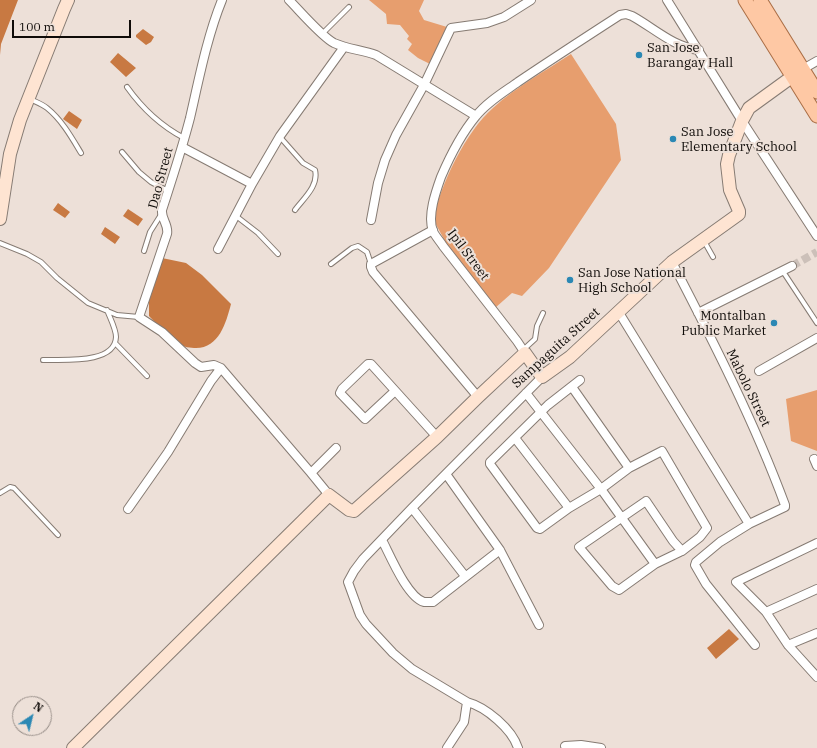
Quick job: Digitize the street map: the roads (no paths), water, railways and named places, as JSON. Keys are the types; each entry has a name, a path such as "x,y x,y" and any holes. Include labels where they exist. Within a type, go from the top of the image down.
{"main road":[{"path":"745,0 798,73 817,92"},
{"path":"760,0 798,73 817,116"}],"street":[{"path":"0,219 10,154 20,120 68,0"},
{"name":"Dao Street","path":"140,317 168,231 162,213 185,138 205,54 222,0"},
{"path":"289,0 322,34 332,42 344,47 366,51 376,55 476,116"},
{"path":"371,220 378,183 385,160 396,135 424,85 451,28 487,23 504,18 531,0"},
{"path":"667,0 742,121 817,236"},
{"name":"Ipil Street","path":"542,377 443,246 433,230 431,222 432,208 436,190 450,158 476,116 496,97 620,15 626,14 632,16 676,43 699,50"},
{"path":"218,249 252,184 280,136 344,47"},
{"path":"798,73 817,61"},
{"name":"Sampaguita Street","path":"467,702 412,669 393,653 366,624 352,596 348,582 349,579 363,559 542,377 570,357 672,262 739,213 730,190 727,164 742,121 749,108 798,73"},
{"path":"182,147 252,184"},
{"path":"433,230 371,264 371,267 373,272 478,396"},
{"name":"Mabolo Street","path":"672,262 762,445 776,479 785,507 749,524"},
{"path":"698,313 792,266"},
{"path":"618,311 749,524 720,542 696,562 695,565 706,584 755,646"},
{"path":"140,317 162,332 201,367 217,366"},
{"path":"759,371 817,338"},
{"path":"217,366 328,495 349,510 354,511 437,437 524,352"},
{"path":"395,391 365,419 340,393 342,389 369,363 373,365 437,437"},
{"path":"128,509 168,452 211,381 217,366"},
{"path":"580,380 542,411 490,462 490,464 537,528 543,528 570,508 601,489 629,468 662,451 707,528 700,537 682,551 655,564 619,590 612,586 580,548 580,545 589,541 647,501 673,541 682,551"},
{"path":"572,387 629,468"},
{"path":"526,393 542,411 601,489 655,564"},
{"path":"515,438 570,508"},
{"path":"311,474 336,448"},
{"path":"446,474 500,550 539,625"},
{"path":"73,748 328,495"},
{"path":"412,508 465,576"},
{"path":"382,540 399,574 411,592 423,602 433,602 500,550"},
{"path":"816,675 788,645 766,612 736,582 817,543"},
{"path":"766,612 817,589"},
{"path":"788,645 817,633"},
{"path":"447,748 464,722 467,702 476,704 495,718 513,737 518,748"},
{"path":"566,748 565,746 601,748"}],"lane":[{"path":"322,34 349,7"},
{"path":"127,87 137,101 147,111 165,126 185,138"},
{"path":"28,98 46,107 51,112 82,153"},
{"path":"280,136 303,163 315,170 316,182 295,210"},
{"path":"122,152 139,172 151,182 168,191"},
{"path":"144,251 150,232 162,213"},
{"path":"236,216 258,233 278,254"},
{"path":"703,239 713,257"},
{"path":"0,243 27,254 40,262 88,303 117,315 140,317"},
{"path":"331,264 352,248 358,246 367,252 371,264"},
{"path":"782,270 817,323"},
{"path":"43,360 91,359 110,350 115,343 116,335 107,310"},
{"path":"524,352 535,340 537,326 543,313"},
{"path":"115,343 147,376"},
{"path":"0,493 10,487 14,488 58,535"}],"tunnel":[{"path":"792,266 817,252"}],"place":[{"name":"San Jose Barangay Hall","path":"639,55"},
{"name":"San Jose Elementary School","path":"673,139"},
{"name":"San Jose National High School","path":"570,280"},
{"name":"Montalban Public Market","path":"774,323"}]}
